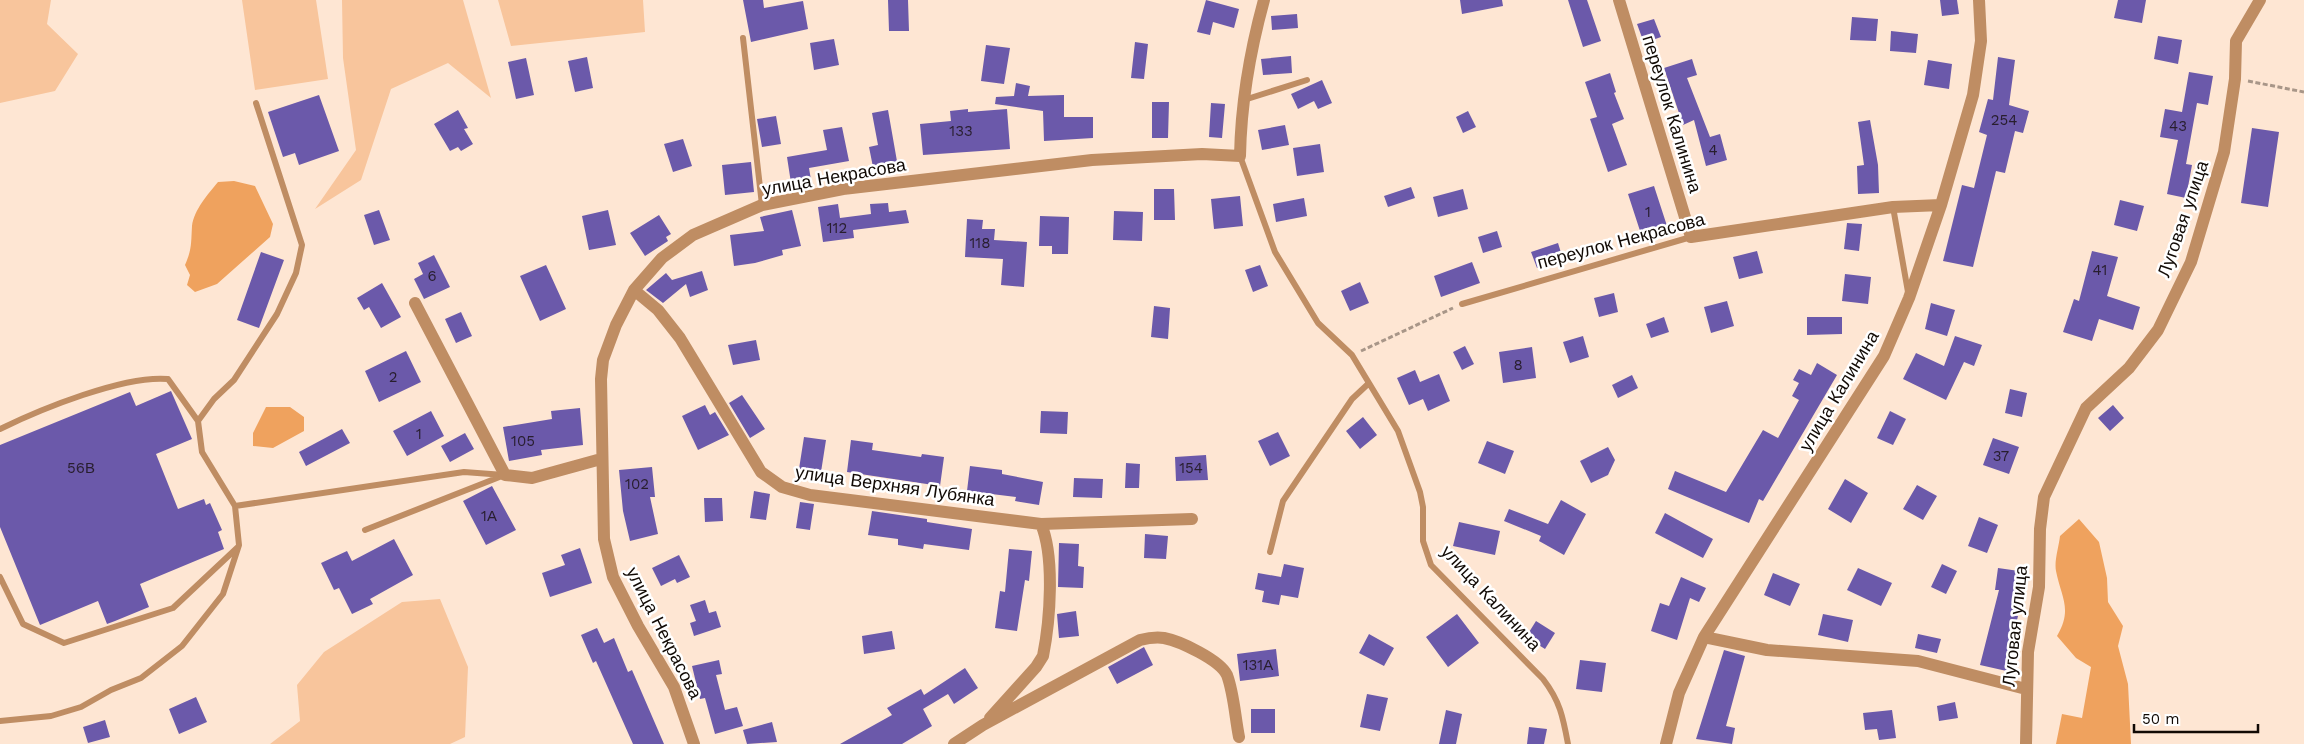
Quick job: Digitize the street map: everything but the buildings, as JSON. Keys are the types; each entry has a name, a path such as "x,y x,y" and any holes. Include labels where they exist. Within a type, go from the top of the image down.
{"street":[{"path":"1240,156 1243,100 1256,30 1264,0"},
{"name":"переулок Калинина","path":"1619,0 1691,237"},
{"name":"улица Калинина","path":"1666,744 1679,693 1704,637 1884,356 1909,298 1942,205 1973,95 1980,41 1980,0"},
{"name":"Луговая улица","path":"2026,744 2028,652 2040,586 2040,529 2044,496 2086,408 2129,368 2158,330 2191,262 2224,152 2235,79 2236,41 2260,0"},
{"name":"улица Некрасова","path":"694,744 674,686 638,626 613,577 604,539 601,459 601,379 603,360 613,331 634,290 662,258 692,235 762,205 843,189 1092,160 1202,154 1240,156"},
{"name":"переулок Некрасова","path":"1691,237 1893,207 1942,205"},
{"name":"улица Верхняя Лубянка","path":"634,290 658,310 680,338 761,472 782,487 810,495 1041,524 1192,519"},
{"path":"415,303 505,475 532,478 601,459"},
{"path":"983,726 1036,667 1043,656 1050,569 1047,537 1041,524"},
{"path":"1704,637 1767,650 1918,661 2026,689"},
{"path":"954,744 983,726 1140,640 1156,638 1173,640 1218,664 1226,674 1239,737"}],"lane":[{"path":"743,38 762,205"},
{"path":"1243,100 1307,80"},
{"path":"198,421 214,400 234,380 277,314 296,273 302,244 256,103"},
{"name":"улица Калинина","path":"1240,156 1275,252 1318,323 1352,355 1398,431 1420,492 1423,507 1423,541 1431,565 1543,679 1556,696 1563,716 1568,744"},
{"path":"1893,207 1909,298"},
{"name":"переулок Некрасова","path":"1462,304 1691,237"},
{"path":"0,429 34,413 86,395 152,378 168,379 198,421 202,452 235,506 239,545 223,594 182,646 141,678 112,690 81,707 51,716 0,721"},
{"path":"1270,552 1283,501 1352,399 1368,384"},
{"path":"235,506 464,472 505,475"},
{"path":"365,530 505,475"},
{"path":"0,577 23,624 64,643 173,608 239,545"}],"path":[{"path":"2235,79 2304,92"},
{"path":"1352,355 1462,304"}],"shaded area":[{"path":"0,0 51,0 47,24 78,54 55,91 0,103"},
{"path":"242,0 316,0 328,79 255,90"},
{"path":"342,0 463,0 491,98 448,63 391,89 361,180 315,209 356,150 343,58"},
{"path":"498,0 643,0 645,32 511,46"},
{"path":"234,181 255,186 273,224 270,237 217,284 195,292 187,285 190,275 185,265 190,250 195,214 218,182"},
{"path":"266,407 290,407 304,417 304,431 273,448 253,446 253,433"},
{"path":"2079,519 2099,542 2107,578 2108,602 2123,626 2118,646 2128,684 2131,744 2056,744 2062,714 2082,718 2091,667 2076,658 2057,636 2062,627 2065,610 2056,567 2060,536"},
{"path":"440,599 468,667 465,737 450,744 270,744 300,721 297,685 324,652 402,602"}]}
